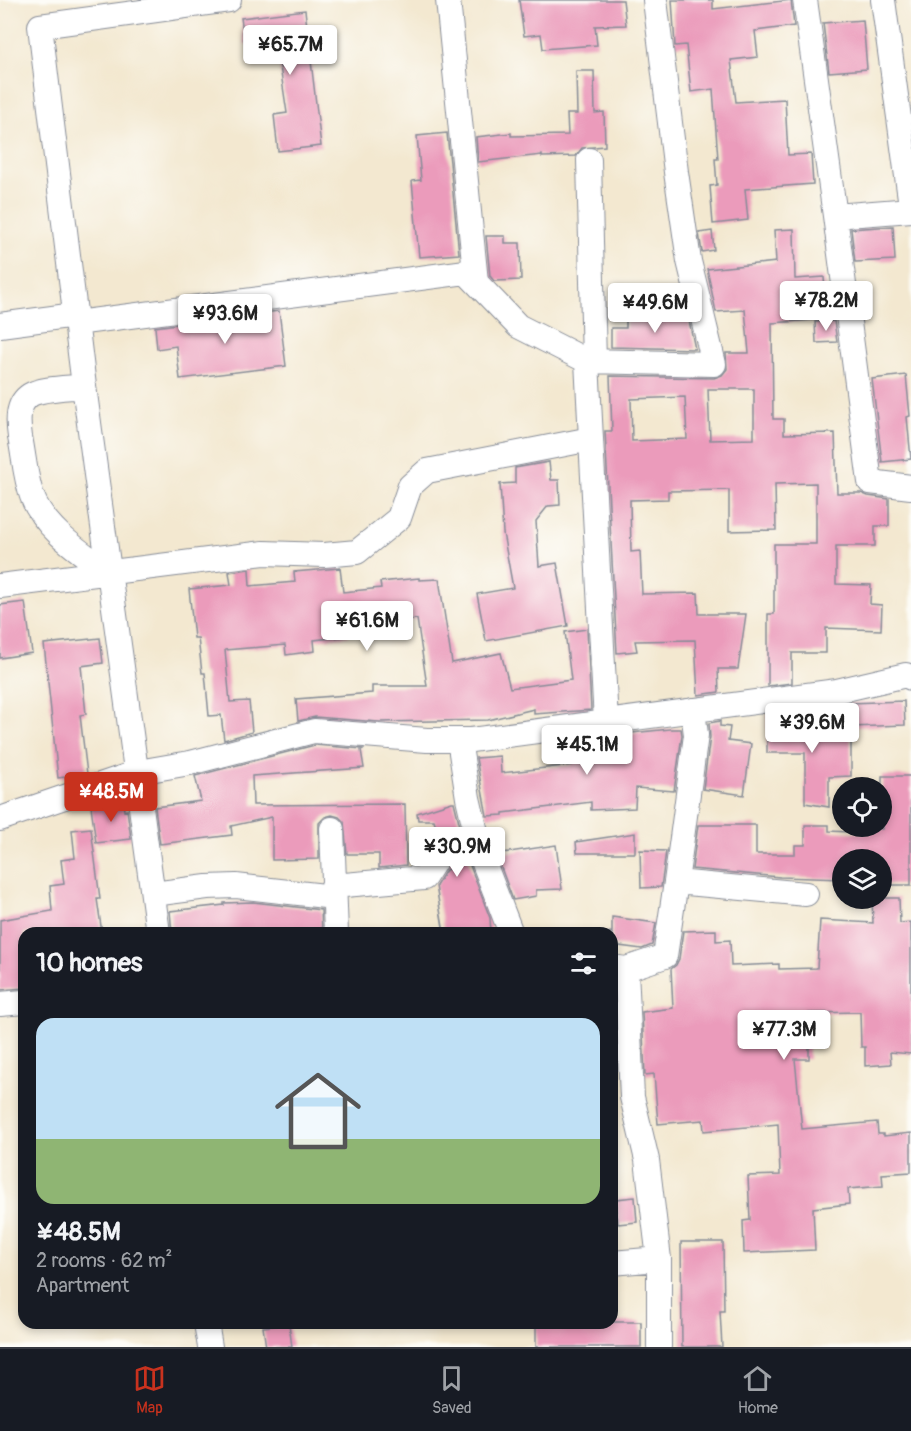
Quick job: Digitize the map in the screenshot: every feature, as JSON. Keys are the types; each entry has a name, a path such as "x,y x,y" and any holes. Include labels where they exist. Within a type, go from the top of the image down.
{"street":[{"path":"157,927 84,386 40,26 229,0"},
{"path":"448,0 476,282"},
{"path":"0,325 76,319 466,272 518,326 590,362 714,364 689,261 655,0"},
{"path":"805,0 870,482 911,487"},
{"path":"835,216 911,208 884,0"},
{"path":"589,160 591,439 606,722"},
{"path":"84,386 32,394 24,401 20,409 19,428 28,484 32,498 42,515 68,543 109,573"},
{"path":"0,586 264,553 324,555 357,552 399,518 410,486 427,471 591,439"},
{"path":"0,819 138,772 190,763 314,731 427,740 459,740 837,691 909,672"},
{"path":"659,1347 659,1259 647,1160 622,1097 619,968 665,956 696,735 693,710"},
{"path":"459,740 468,798 482,858 509,927"},
{"path":"332,829 336,927"},
{"path":"153,894 236,886 334,892 424,878 435,861"},
{"path":"676,882 806,894"},
{"path":"0,1004 18,1002"},
{"path":"618,1262 659,1259"},
{"path":"207,1329 210,1347"}],"building":[{"path":"519,0 623,0 626,25 595,26 597,45 543,49 541,34 524,36"},
{"path":"672,0 713,0 713,9 791,0 794,26 755,31 758,57 731,60 736,102 785,99 788,155 811,154 813,184 745,189 748,220 713,224 710,186 717,185 715,159 718,159 713,89 691,92 686,45 675,46"},
{"path":"305,10 321,146 278,151 274,115 287,113 276,40 245,44 241,18"},
{"path":"863,20 867,69 829,72 823,23"},
{"path":"576,71 594,71 595,113 604,112 605,146 582,148 576,156 542,157 542,155 478,162 476,137 511,133 511,136 568,135 567,114 577,114"},
{"path":"447,133 459,254 419,257 412,181 421,180 417,136"},
{"path":"893,226 895,260 855,262 851,229"},
{"path":"794,229 795,279 824,277 827,319 772,323 773,419 784,419 784,434 835,433 837,493 861,493 889,499 889,526 875,526 875,546 836,546 836,584 871,585 870,604 882,605 881,630 826,628 826,653 792,653 792,683 768,686 768,614 774,614 774,544 816,544 816,483 775,484 776,530 729,531 729,490 668,491 668,499 630,500 631,552 640,551 642,594 698,593 699,614 746,614 738,669 718,669 719,692 698,695 695,640 635,641 637,651 617,653 605,431 612,431 610,376 714,378 722,375 727,369 726,353 749,353 745,310 716,312 707,269 776,262 774,230","holes":["708,389 754,389 754,439 710,440","685,397 687,439 632,441 631,399"]},
{"path":"712,231 714,250 702,252 699,233"},
{"path":"486,236 505,236 505,243 520,243 521,280 494,281 490,276"},
{"path":"279,311 286,366 180,379 176,346 157,349 155,327"},
{"path":"668,316 688,316 695,349 611,347 611,328 626,328 626,319 668,319"},
{"path":"834,321 837,342 816,343 815,322"},
{"path":"906,375 911,459 882,462 872,379"},
{"path":"549,462 551,480 559,480 560,505 548,506 536,521 539,566 557,563 568,626 486,641 477,594 513,588 503,533 500,484 515,483 515,468"},
{"path":"340,568 343,592 381,588 380,582 419,578 419,580 439,579 452,663 501,653 510,688 571,680 565,632 587,629 591,710 534,714 534,709 488,720 379,722 315,717 298,721 296,699 372,693 372,686 427,686 417,619 347,626 349,636 314,640 315,651 286,655 285,645 225,650 230,702 249,701 252,732 224,740 221,715 209,716 205,673 202,673 198,638 194,638 189,589 231,585 229,572 249,569 250,586 295,582 294,572"},
{"path":"25,602 32,653 0,658 0,605"},
{"path":"100,638 103,663 81,666 86,714 80,715 87,774 58,778 44,644"},
{"path":"904,701 905,725 850,727 849,703"},
{"path":"796,711 795,733 851,733 851,776 829,777 829,807 805,803 805,753 767,753 767,715"},
{"path":"720,721 720,726 730,727 728,741 751,744 744,795 703,789 710,737 709,723"},
{"path":"681,729 682,735 674,791 636,788 635,808 591,810 591,802 487,816 476,758 500,756 501,773 572,765 570,752 623,749 622,734"},
{"path":"315,745 363,749 361,750 364,768 252,776 253,805 405,804 406,865 379,868 379,854 347,854 344,822 332,815 325,817 319,823 319,859 272,860 272,817 231,826 232,835 160,844 155,807 201,801 195,776"},
{"path":"911,776 911,885 892,885 892,849 832,849 832,879 780,877 692,869 698,825 756,825 756,854 795,854 795,845 805,845 805,825 829,825 832,837 892,837 892,777 882,777"},
{"path":"123,802 124,811 127,810 131,839 96,843 91,806"},
{"path":"454,802 469,863 490,918 491,927 443,927 436,886 449,869 448,855 443,849 434,820 418,820 417,813"},
{"path":"91,828 101,927 18,927 18,988 0,990 0,920 52,911 50,886 64,884 61,860 75,858 72,830"},
{"path":"635,833 635,853 577,853 576,842"},
{"path":"556,845 562,889 536,890 536,896 513,900 496,854"},
{"path":"640,850 666,851 661,887 641,888"},
{"path":"892,898 899,898 900,923 911,922 911,1054 890,1052 891,1064 865,1066 865,1047 861,1047 860,1012 809,1013 809,1059 795,1059 802,1129 877,1122 878,1134 884,1134 884,1136 911,1133 911,1172 882,1174 883,1186 848,1189 849,1204 813,1208 815,1250 744,1253 743,1221 750,1220 748,1176 780,1175 778,1124 704,1131 703,1120 658,1124 654,1074 645,1075 642,1012 673,1008 671,969 679,959 683,931 716,930 716,941 730,940 731,966 779,964 779,969 817,968 820,920 873,923 872,909 892,909"},
{"path":"253,902 321,910 322,927 171,927 170,911 224,905 224,903"},
{"path":"612,917 656,923 652,945 642,949 618,946 618,927 612,927"},
{"path":"635,1197 637,1222 618,1224 618,1199"},
{"path":"681,1242 723,1242 724,1311 720,1311 722,1347 682,1347"},
{"path":"618,1322 641,1322 641,1347 536,1347 536,1329 618,1329"},
{"path":"263,1329 290,1329 292,1347 266,1347"}]}
